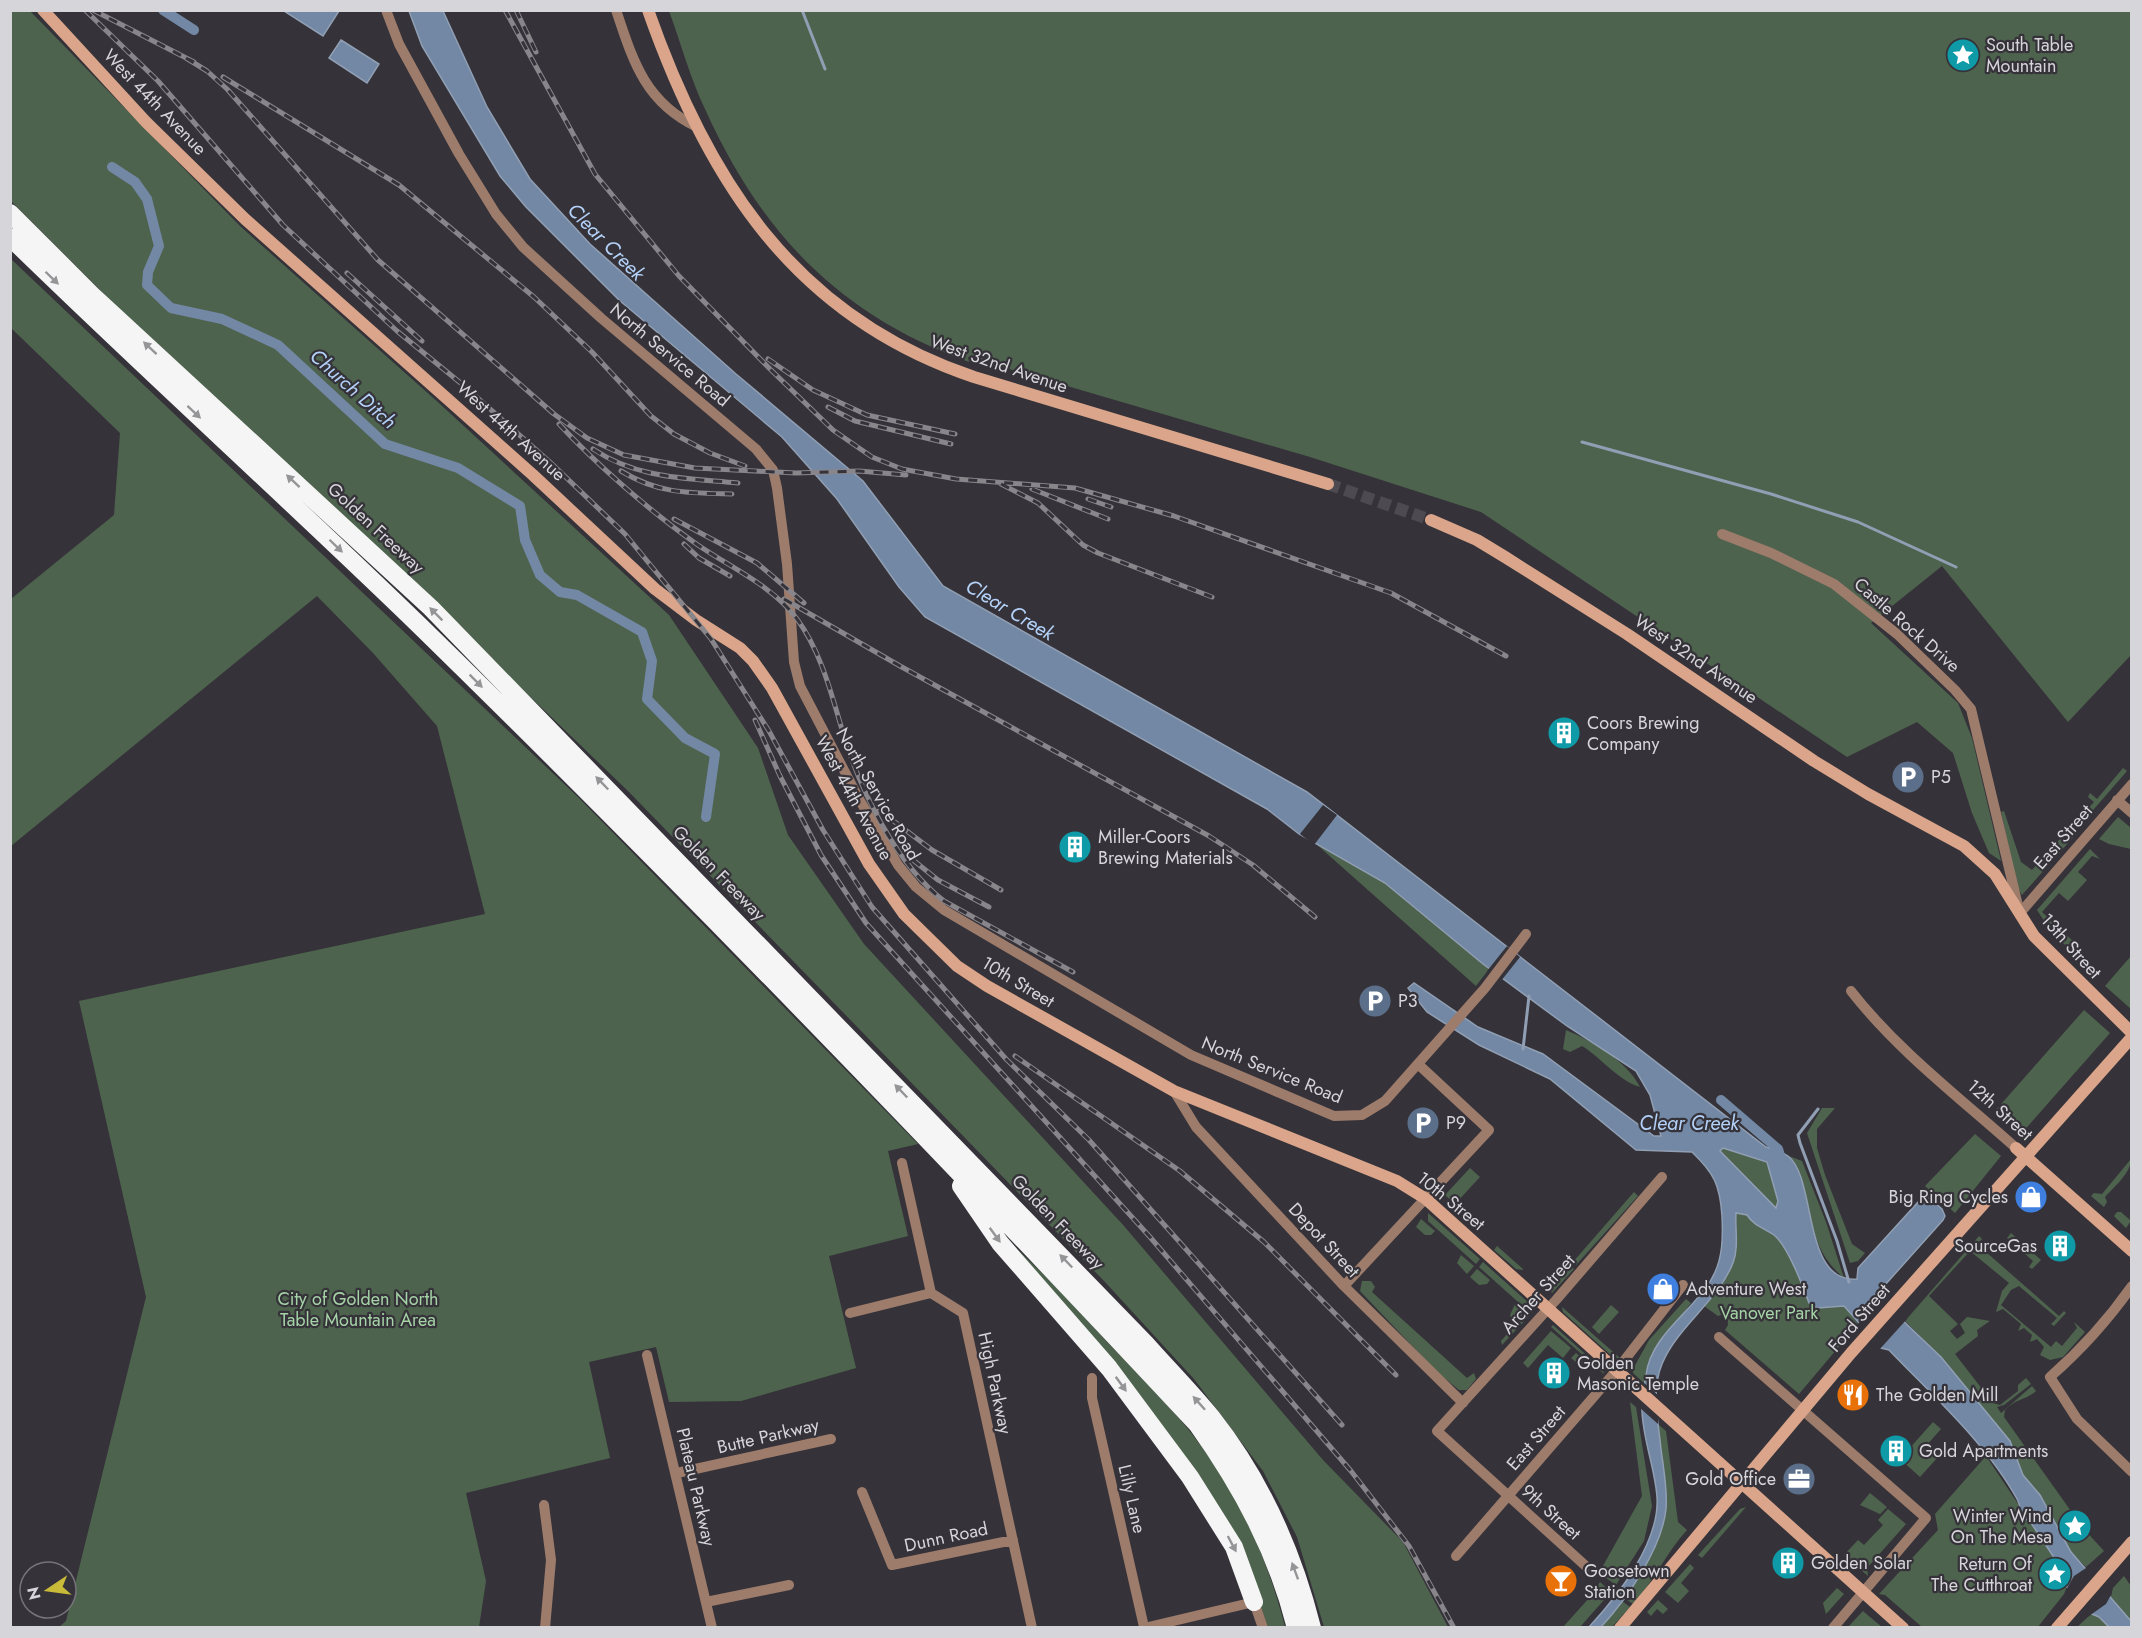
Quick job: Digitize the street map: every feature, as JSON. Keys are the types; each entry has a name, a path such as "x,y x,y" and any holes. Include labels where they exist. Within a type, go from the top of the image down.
{"highway":[{"name":"Golden Freeway","path":"10,213 92,295 431,608 1145,1343 1211,1417 1241,1458 1269,1508 1287,1550 1303,1594 1311,1628"},
{"name":"Golden Freeway","path":"10,237 419,625 665,868 926,1135 1197,1424 1232,1472 1256,1516 1282,1579 1296,1628"},
{"path":"926,1135 1000,1242 1109,1368 1190,1477 1234,1547 1254,1602"}],"street":[{"name":"West 44th Avenue","path":"43,10 146,122 245,219 533,475 655,589 696,620 740,648 753,661 772,688 869,864 904,914"},
{"name":"North Service Road","path":"386,10 399,44 459,154 496,214 523,247 601,318 756,449 773,470 782,515 794,662 800,687 881,838 916,887 944,910 1191,1055 1326,1113 1343,1117 1370,1112 1385,1101 1464,1013 1526,934"},
{"path":"615,10 631,56 646,87 679,118 697,127"},
{"name":"West 32nd Avenue","path":"648,10 697,127 728,182 761,231 782,256 846,312 898,347 974,377 1328,484"},
{"name":"West 32nd Avenue","path":"1431,520 1477,540 1505,556 1627,634 1814,761 1868,794 1939,831"},
{"name":"Castle Rock Drive","path":"1722,534 1772,553 1834,584 1897,634 1971,709 2020,913"},
{"name":"East Street","path":"2020,913 2132,784"},
{"path":"2117,800 2132,813"},
{"name":"13th Street","path":"1939,831 1964,846 1989,867 2006,889 2034,936 2132,1035"},
{"name":"10th Street","path":"904,914 939,951 977,979 1174,1091 1397,1181 1426,1199 1903,1628"},
{"name":"12th Street","path":"1851,991 1874,1020 1899,1045 2132,1251"},
{"name":"Ford Street","path":"1620,1628 1802,1410 2132,1035"},
{"path":"1344,1286 1489,1130 1419,1065"},
{"name":"Depot Street","path":"1174,1091 1196,1127 1344,1286 1463,1403"},
{"path":"850,1313 931,1293 902,1163"},
{"name":"Archer Street","path":"1437,1431 1547,1310 1662,1177"},
{"name":"East Street","path":"1456,1556 1616,1371 1683,1285"},
{"path":"2132,1286 2077,1353 2049,1377 2077,1419 2132,1472"},
{"name":"High Parkway","path":"931,1293 963,1313 1032,1628"},
{"path":"1719,1337 1926,1518 1833,1628"},
{"name":"Plateau Parkway","path":"647,1355 677,1473 711,1628"},
{"name":"Lilly Lane","path":"1092,1378 1092,1398 1144,1628"},
{"name":"9th Street","path":"1437,1431 1589,1569"},
{"name":"Butte Parkway","path":"677,1473 831,1439"},
{"name":"Dunn Road","path":"862,1492 892,1565 1013,1540"},
{"path":"544,1506 551,1560 545,1628"},
{"path":"2057,1628 2132,1542"},
{"path":"706,1602 789,1585"},
{"path":"1144,1628 1254,1602 1263,1628"}],"green space":[{"path":"10,11 30,11 240,226 440,404 669,615 758,748 788,835 864,944 1124,1226 1323,1460 1403,1542 1448,1627 1324,1627 1297,1537 1263,1471 1194,1379 1105,1282 629,792 455,624 168,358 11,201"},
{"path":"669,11 2131,11 2131,655 2068,722 1942,566 1871,623 1958,703 1972,738 2001,861 1989,853 1972,813 1953,753 1917,722 1847,757 1481,512 1310,457 968,357 969,362 923,343 881,320 843,294 809,264 779,231 752,194 727,154 700,97"},
{"name":"City of Golden North Table Mountain Area","path":"10,258 579,798 918,1144 888,1151 908,1236 829,1256 856,1368 741,1401 669,1402 656,1347 589,1362 610,1458 466,1493 486,1581 479,1627 59,1627 66,1620 78,1620 78,1572 146,1297 79,1001 485,914 437,726 373,653 317,596 11,846 11,599 114,515 120,433 11,328"},
{"path":"2123,768 2127,771 2081,824 2077,820 2094,802 2088,797 2090,793 2097,799"},
{"path":"2004,811 2021,862 2032,870 2068,830 2076,834 2022,895 2017,887 2001,812"},
{"path":"2118,817 2131,828 2131,849 2099,839"},
{"path":"1315,843 1385,883 1489,969 1476,986"},
{"path":"2090,849 2100,859 2092,856 2078,872 2087,880 2068,901 2059,893 2042,912 2076,944 2077,952 2056,939 2037,910"},
{"path":"2131,956 2132,1009 2105,986"},
{"path":"2084,1010 2110,1033 2021,1134 1995,1111"},
{"path":"1566,1030 1587,1040 1618,1060 1640,1087 1624,1079 1582,1046 1570,1052 1563,1049"},
{"path":"1822,1108 1835,1108 1817,1129 1817,1148 1825,1175 1852,1244 1865,1253 1858,1261 1850,1263 1807,1133"},
{"path":"1975,1134 2001,1156 1955,1213 1925,1186"},
{"path":"1723,1148 1768,1162 1778,1201 1776,1208 1719,1151"},
{"path":"1789,1156 1802,1161 1826,1222 1844,1278 1830,1264 1821,1249 1815,1234 1804,1187"},
{"path":"2131,1159 2125,1175 2105,1197 2107,1202 2104,1207 2091,1196 2094,1193 2102,1194"},
{"path":"1470,1168 1480,1177 1455,1204 1445,1195"},
{"path":"1634,1192 1638,1196 1576,1265 1573,1262"},
{"path":"2117,1212 2121,1212 2131,1221 2126,1228 2114,1216"},
{"path":"1428,1213 1480,1259 1476,1264 1428,1221"},
{"name":"Vanover Park","path":"1736,1213 1747,1215 1753,1222 1779,1240 1794,1266 1809,1303 1817,1308 1844,1306 1858,1324 1799,1394 1725,1330 1728,1325 1727,1313 1718,1316 1704,1306 1721,1283 1731,1263 1736,1242"},
{"path":"1421,1219 1435,1231 1431,1235 1425,1235 1416,1227"},
{"path":"2011,1233 2041,1260 2032,1269 2029,1267 2033,1261 2007,1238"},
{"path":"1003,1236 1031,1262 1157,1394 1201,1446 1229,1488 1252,1532 1271,1579 1285,1627 1268,1627 1243,1556"},
{"path":"1979,1236 1982,1239 1978,1245 2059,1316 2064,1311 2066,1313 2054,1326 2051,1324 2057,1318 2019,1286 2011,1290 2001,1305 2051,1347 2056,1341 2062,1346 2077,1328 2074,1322 2085,1332 2063,1357 2050,1360 2040,1355 2044,1347 2037,1339 2030,1342 2032,1335 2024,1328 2018,1331 2021,1324 2003,1309 1996,1312 2002,1291 2009,1283 1970,1251 1929,1296 1958,1324 1950,1331 1957,1339 1965,1333 1960,1324 1967,1317 1990,1321 1977,1330 1978,1336 1955,1354 1993,1403 2000,1405 2018,1391 2018,1385 2026,1378 2031,1384 2004,1405 1997,1407 2001,1413 2009,1406 2005,1410 2004,1417 2083,1528 2104,1551 2086,1567 2071,1552 2040,1495 2023,1475 2010,1441 1941,1357 1905,1321"},
{"path":"1497,1246 1523,1270 1516,1269 1494,1250"},
{"path":"1461,1255 1474,1266 1467,1274 1457,1263"},
{"path":"1483,1262 1533,1308 1527,1310 1479,1267"},
{"path":"1570,1266 1574,1269 1552,1293 1549,1290"},
{"path":"1477,1269 1490,1280 1487,1284 1479,1285 1470,1277"},
{"path":"1362,1281 1371,1281 1375,1287 1372,1292 1467,1378 1474,1373 1476,1379 1467,1390 1459,1390 1436,1371 1360,1291"},
{"path":"1686,1299 1691,1303 1655,1351 1646,1374 1645,1384 1633,1373 1633,1369 1649,1340"},
{"path":"1515,1304 1529,1316 1502,1345 1501,1341 1515,1325 1510,1315"},
{"path":"1611,1305 1619,1312 1599,1334 1592,1327"},
{"path":"1562,1307 1620,1358 1614,1358 1563,1312"},
{"path":"1553,1325 1603,1370 1604,1374 1551,1327"},
{"path":"1551,1331 1571,1348 1563,1358 1548,1345 1528,1368 1523,1363"},
{"path":"1576,1353 1591,1366 1586,1371 1571,1358"},
{"path":"2032,1386 2036,1391 2009,1406"},
{"path":"1630,1402 1636,1407 1652,1506 1644,1541 1616,1585 1599,1573 1642,1496"},
{"path":"1933,1422 1941,1429 1926,1446 1938,1457 1920,1477 1900,1459"},
{"path":"1658,1424 1666,1431 1678,1522 1687,1530 1633,1604 1624,1598 1654,1550 1666,1508"},
{"path":"1986,1456 2065,1574 2067,1587 2037,1628 1922,1627 1885,1595 1879,1594 1938,1530 1935,1514"},
{"path":"1870,1493 1887,1507 1880,1514 1860,1505"},
{"path":"1746,1507 1702,1558 1698,1555 1740,1509"},
{"path":"1888,1509 1906,1524 1867,1568 1868,1576 1844,1555 1858,1540 1864,1545 1883,1525 1878,1520"},
{"path":"1690,1564 1694,1568 1681,1583 1689,1591 1678,1603 1665,1592"},
{"path":"2124,1576 2131,1586 2131,1627 2076,1628 2111,1596 2113,1588"},
{"path":"1600,1582 1611,1592 1580,1627 1563,1627 1590,1597"},
{"path":"1837,1588 1844,1594 1826,1614 1823,1603"},
{"path":"1658,1600 1668,1609 1663,1614 1657,1609 1651,1616 1647,1612"},
{"path":"1622,1601 1630,1607 1612,1627 1601,1628"},
{"path":"1864,1612 1882,1627 1848,1627"}],"water":[{"path":"284,11 339,11 323,36"},
{"name":"Clear Creek","path":"409,11 443,11 487,107 530,179 590,244 736,374 863,481 943,586 1307,792 1766,1147 1788,1156 1797,1168 1803,1185 1819,1248 1827,1265 1839,1276 1857,1279 1858,1268 1920,1200 1928,1197 1942,1209 1945,1216 1943,1220 1876,1295 1941,1357 2010,1441 2023,1475 2040,1495 2071,1552 2131,1621 2131,1627 2109,1627 2099,1617 2092,1614 2066,1586 2065,1574 2029,1520 2023,1519 2019,1502 2005,1479 1975,1440 1889,1350 1881,1348 1844,1306 1817,1308 1809,1303 1794,1266 1779,1240 1747,1215 1736,1213 1736,1245 1733,1263 1718,1290 1677,1338 1659,1373 1656,1392 1657,1412 1666,1483 1666,1509 1658,1540 1632,1588 1611,1615 1601,1627 1589,1627 1624,1584 1652,1532 1657,1497 1643,1422 1642,1402 1646,1375 1650,1360 1664,1335 1704,1290 1716,1271 1722,1232 1721,1205 1717,1188 1711,1173 1692,1152 1636,1150 1550,1079 1479,1045 1427,1012 1408,988 1414,983 1478,1027 1543,1054 1654,1136 1661,1136 1650,1095 1636,1071 1567,1026 1483,964 1385,883 1299,834 1267,809 925,617 899,587 837,499 782,437 619,300 526,207 500,176 422,46","holes":["1723,1148 1767,1162 1778,1201 1776,1208 1720,1151"]},
{"path":"341,40 379,64 367,83 329,58"}],"pier":[{"path":"1323,805 1337,815 1314,845 1300,834"},
{"path":"1507,946 1520,957 1501,981 1487,971"},
{"path":"1882,1297 1907,1319 1879,1350 1856,1326"},
{"path":"1643,1382 1660,1397 1658,1424 1640,1408"},
{"path":"2089,1566 2112,1593 2106,1604 2089,1616 2066,1590 2074,1576"}],"waterway":[{"path":"163,10 194,30"},
{"path":"802,10 825,69"},
{"name":"Church Ditch","path":"112,167 135,182 147,199 159,246 148,272 147,285 171,308 222,319 278,345 385,444 458,468 520,506 525,540 540,575 560,592 577,595 642,632 652,661 647,699 685,738 715,754 706,817"},
{"path":"1582,442 1771,494 1858,522 1956,567"},
{"path":"1523,1049 1529,996"},
{"path":"1721,1100 1778,1149 1783,1165"},
{"path":"1818,1109 1798,1135 1837,1241 1849,1282"}],"tunnel":[{"path":"1328,484 1431,520"}],"railway":[{"path":"85,10 158,81 283,225 397,331 463,385 551,463 625,534 711,639 769,731 823,830 872,907 1006,1059 1089,1140 1342,1425"},
{"path":"93,10 194,62"},
{"path":"505,10 595,174 679,276 770,369 833,430 872,457 902,469 956,479 1075,488 1174,516 1391,593 1506,656"},
{"path":"516,10 536,52"},
{"path":"186,58 207,71 227,89 378,260 554,414 587,438 624,455 695,468 796,473 859,471 906,475"},
{"path":"223,77 399,185 534,297 592,352 651,416 674,434 710,453 745,466"},
{"path":"347,273 422,341"},
{"path":"768,359 813,390 867,415 955,434"},
{"path":"828,407 855,421 951,444"},
{"path":"559,424 642,502 695,543 763,586 797,619 820,661 851,758 871,803 896,848 927,886 944,901 1073,972"},
{"path":"593,449 610,459 645,472 738,483"},
{"path":"621,471 648,484 674,491 732,494"},
{"path":"1001,484 1038,503 1083,545 1098,553 1212,597"},
{"path":"1032,489 1108,519"},
{"path":"1088,499 1111,507"},
{"path":"674,519 757,563 804,603"},
{"path":"684,544 699,558 730,576"},
{"path":"784,599 900,666 1209,836 1253,865 1315,917"},
{"path":"755,720 780,776 821,855 866,923 1150,1237 1351,1471 1409,1546 1454,1628"},
{"path":"879,810 932,850 1001,890"},
{"path":"913,860 938,880 989,907"},
{"path":"1015,1056 1180,1171 1264,1242 1396,1375"}],"place":[{"name":"South Table Mountain","path":"1963,55"},
{"name":"Coors Brewing Company","path":"1564,733"},
{"name":"P5","path":"1908,777"},
{"name":"Miller-Coors Brewing Materials","path":"1075,847"},
{"name":"P3","path":"1375,1001"},
{"name":"P9","path":"1423,1123"},
{"name":"Big Ring Cycles","path":"2031,1197"},
{"name":"SourceGas","path":"2060,1246"},
{"name":"Adventure West","path":"1663,1289"},
{"name":"Golden Masonic Temple","path":"1554,1373"},
{"name":"The Golden Mill","path":"1853,1395"},
{"name":"Gold Apartments","path":"1896,1451"},
{"name":"Gold Office","path":"1799,1479"},
{"name":"Winter Wind On The Mesa","path":"2075,1526"},
{"name":"Golden Solar","path":"1788,1563"},
{"name":"Return Of The Cutthroat","path":"2055,1574"},
{"name":"Goosetown Station","path":"1561,1581"}]}
